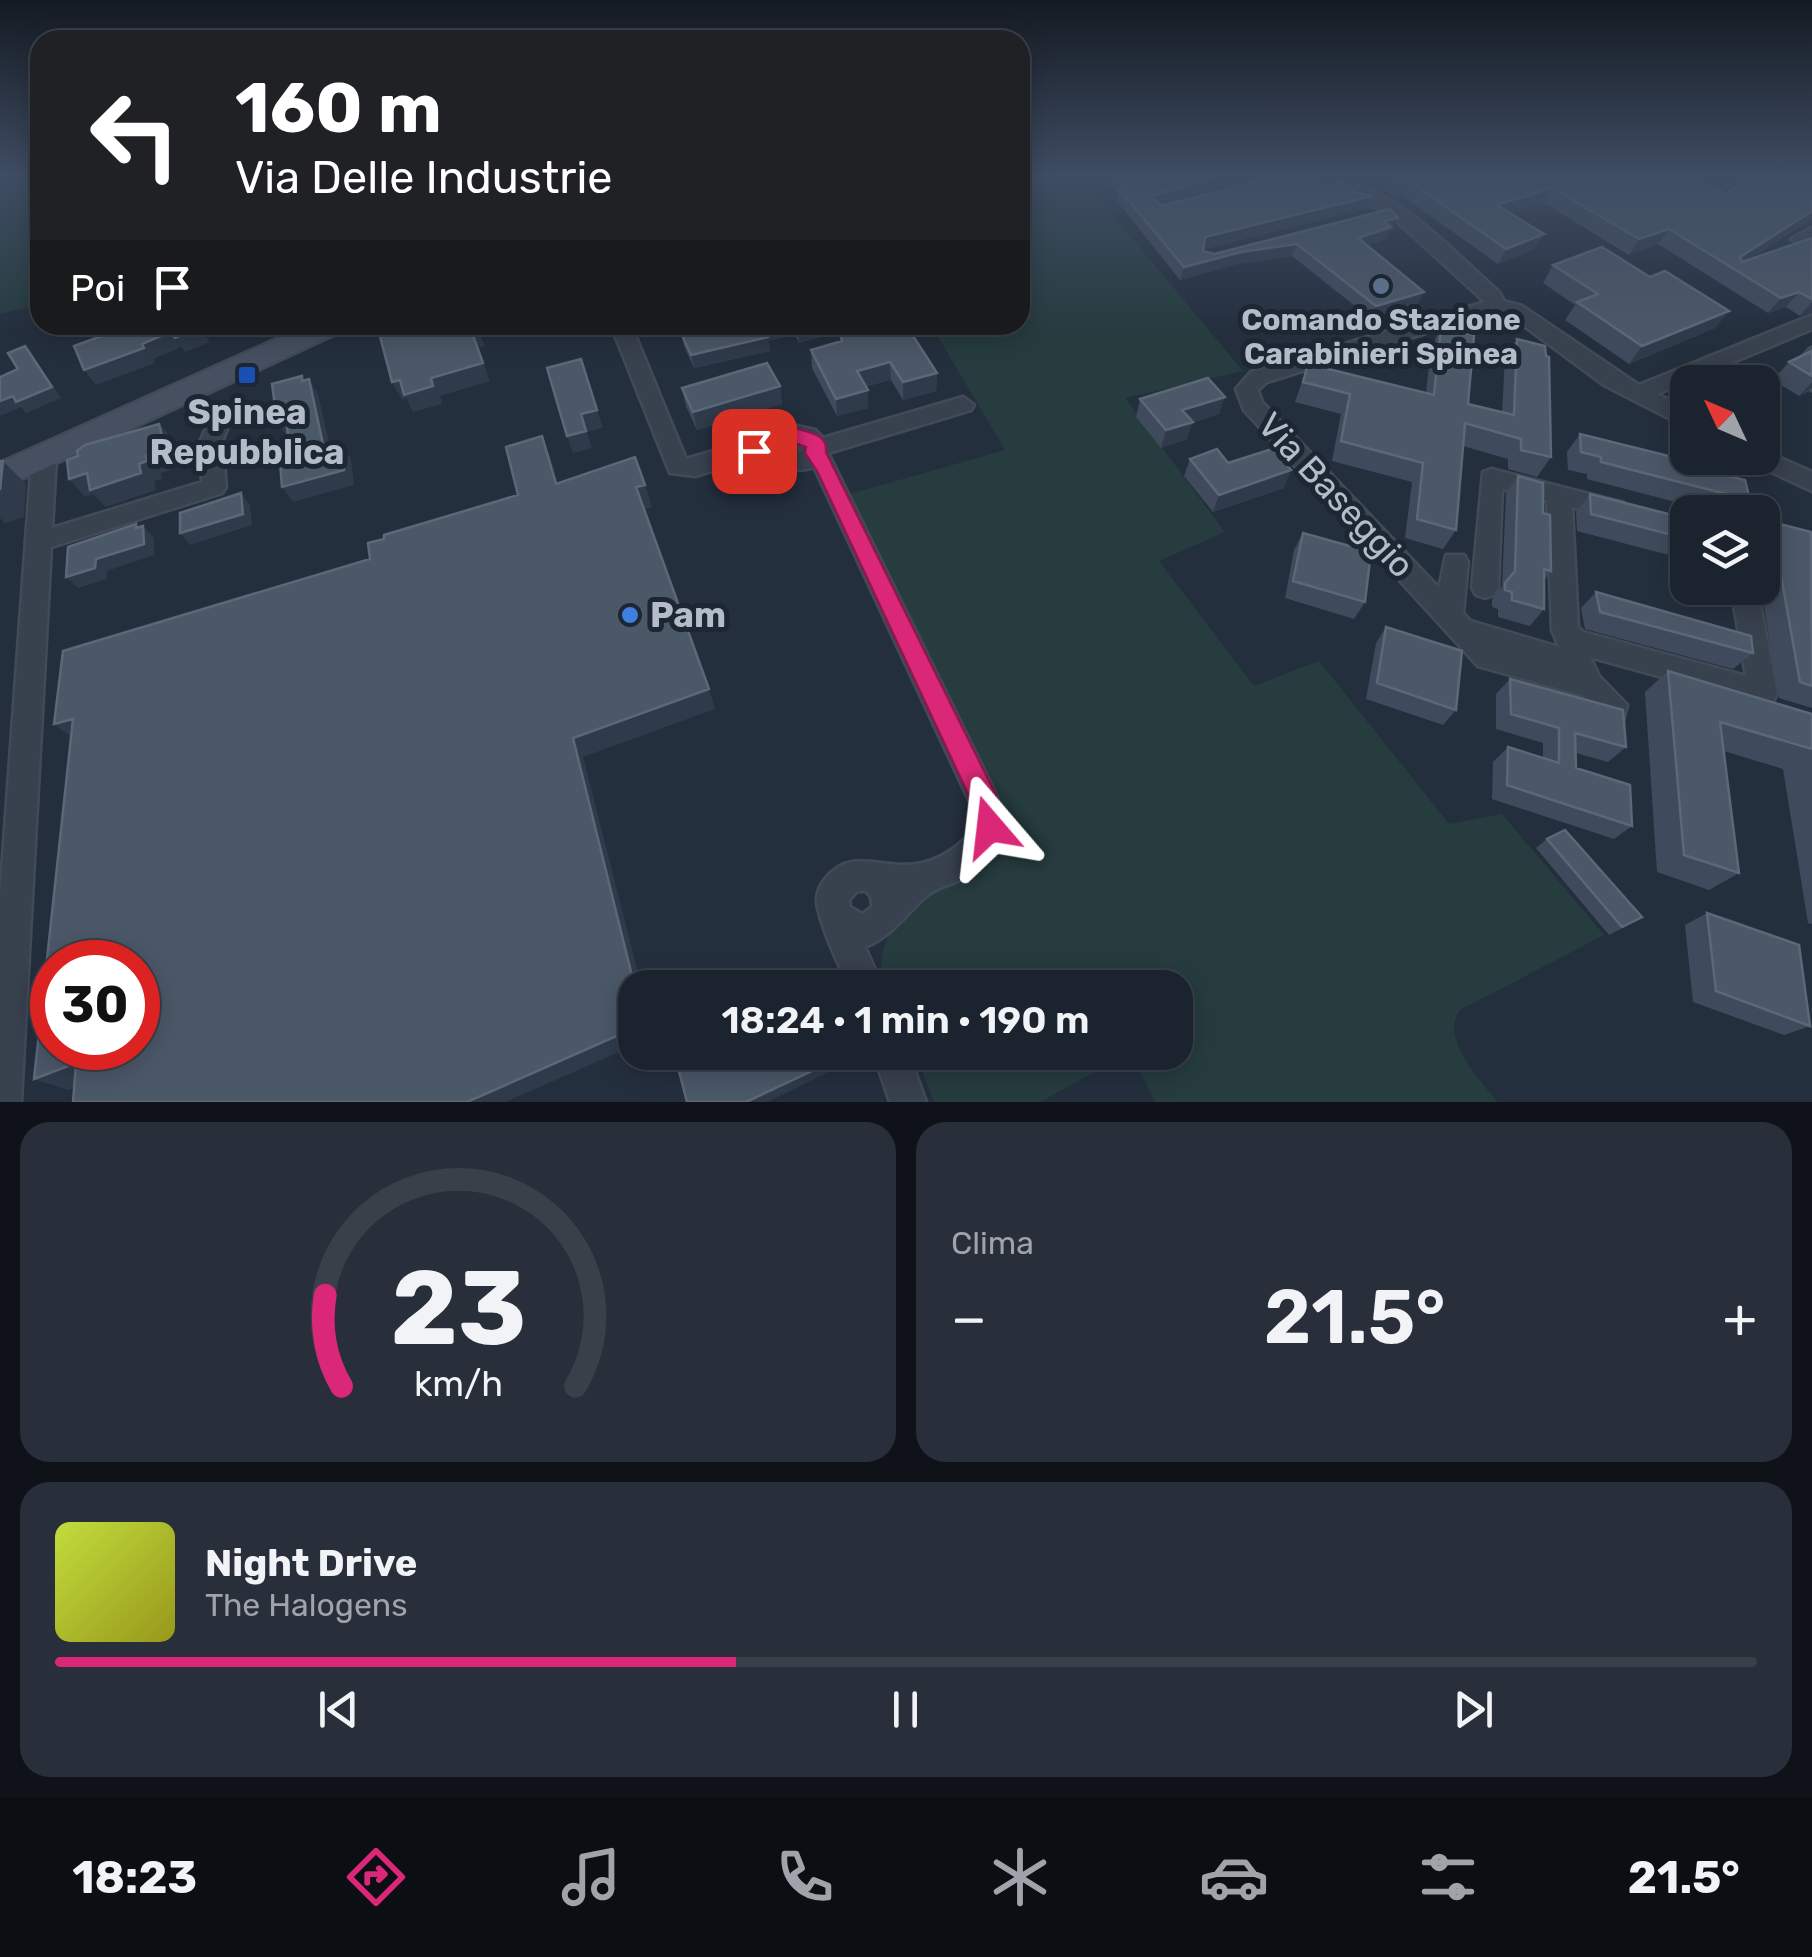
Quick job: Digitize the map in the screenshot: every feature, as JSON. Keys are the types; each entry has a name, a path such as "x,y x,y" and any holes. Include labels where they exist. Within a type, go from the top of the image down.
{"street":[{"path":"1414,227 1492,296 1496,305 1514,310 1585,362 1670,411"},
{"name":"Via Baseggio","path":"1455,623 1252,405 1246,389 1259,377 1496,305"},
{"path":"1636,394 1812,321"},
{"path":"0,477 310,335"},
{"path":"625,335 676,465 690,469 754,451 807,453 850,436 962,405"},
{"path":"39,541 214,486 211,442 216,429"},
{"path":"850,436 842,457 856,500 850,517"},
{"path":"807,453 850,517 988,811 988,833 974,856 926,876 884,904 864,931 844,926 836,918"},
{"path":"4,1102 44,458"},
{"path":"1780,467 1812,482"},
{"path":"1484,588 1490,478 1632,513"},
{"path":"1558,494 1565,630 1577,661 1613,704 1613,712"},
{"name":"Via Baseggio","path":"1455,562 1455,623"},
{"path":"1455,623 1577,661 1763,693 1747,605"},
{"path":"859,970 836,918 833,894 840,884 862,873 884,904"},
{"path":"868,970 884,904"},
{"path":"896,1070 908,1102"}],"green space":[{"path":"0,227 30,227 30,306 0,314"},
{"path":"1030,227 1123,227 1243,371 1125,398 1225,532 1159,561 1254,686 1319,661 1449,824 1502,814 1604,935 1460,1010 1455,1021 1458,1046 1497,1102 1155,1102 1139,1070 1193,1070 1193,970 881,970 886,942 898,920 914,904 991,861 1004,847 1010,827 850,494 1005,450 937,335 1030,335"},
{"path":"922,1070 1098,1070 1040,1102 934,1102"}],"building":[{"path":"1151,227 1244,227 1205,237 1203,251 1214,254 1318,227 1390,227 1358,238 1424,292 1376,306 1297,244 1241,252 1184,267"},
{"path":"1475,227 1533,227 1544,234 1506,249"},
{"path":"1619,227 1786,227 1740,257 1742,262 1812,238 1812,299 1799,292 1781,298 1669,229 1639,239"},
{"path":"1602,247 1650,277 1665,271 1729,311 1642,346 1577,302 1598,294 1553,265"},
{"path":"1441,328 1474,335 1468,404 1514,415 1517,339 1545,346 1549,357 1551,457 1521,450 1521,439 1465,423 1456,530 1417,519 1423,463 1341,441 1350,394 1303,382 1308,364 1434,395"},
{"path":"104,335 163,335 142,344 144,348 84,370 74,346"},
{"path":"380,335 473,335 483,363 431,378 433,386 404,395 400,380 392,382"},
{"path":"682,335 768,337 691,355"},
{"path":"841,335 912,335 937,373 903,382 890,362 857,371 868,390 836,399 811,350 842,341"},
{"path":"25,346 52,387 16,402 13,396 0,401 0,377 18,369 8,353"},
{"path":"1812,351 1812,376 1789,362"},
{"path":"581,359 597,410 581,414 586,431 567,436 547,368"},
{"path":"767,363 780,386 693,412 682,388"},
{"path":"302,376 302,381 309,379 324,449 342,444 344,470 282,487 280,462 291,459 286,419 277,421 272,384"},
{"path":"1208,378 1225,397 1182,410 1193,422 1166,430 1140,399"},
{"path":"159,424 165,449 146,456 147,461 139,464 141,473 90,490 87,473 69,479 67,460 78,456 77,451 85,445"},
{"path":"1580,434 1670,456 1670,475 1727,475 1745,480 1749,495 1730,495 1601,462 1601,457 1581,452"},
{"path":"542,436 556,484 635,457 645,485 636,487 709,689 573,738 631,970 618,970 618,1035 467,1102 73,1102 75,1070 160,1070 160,940 49,940 73,719 54,724 63,651 370,559 368,543 384,539 384,535 518,495 506,447"},
{"path":"1217,449 1228,463 1272,449 1291,470 1219,495 1190,459"},
{"path":"1518,476 1543,483 1543,513 1550,515 1551,571 1544,569 1544,609 1512,600 1512,592 1505,590 1505,583 1515,571"},
{"path":"241,493 243,514 180,533 180,513"},
{"path":"1590,494 1670,514 1670,534 1591,514"},
{"path":"136,524 136,528 143,526 144,544 96,559 95,568 66,577 68,547"},
{"path":"1780,524 1811,532 1812,686 1800,682 1780,570"},
{"path":"1303,533 1371,552 1365,602 1293,581"},
{"path":"1596,592 1751,636 1753,653 1600,612"},
{"path":"1386,627 1462,651 1456,710 1377,683"},
{"path":"1668,671 1812,714 1812,749 1720,722 1739,873 1684,855"},
{"path":"1510,679 1623,710 1626,747 1575,733 1576,768 1630,785 1632,826 1507,785 1508,747 1559,763 1559,728 1511,714"},
{"path":"1565,830 1642,917 1622,927 1547,839"},
{"path":"1707,913 1799,945 1810,1026 1716,991"},
{"path":"35,1070 58,1070 34,1079"},
{"path":"679,1070 814,1070 746,1102 687,1102"}],"place":[{"name":"Comando Stazione Carabinieri Spinea","path":"1381,286"},
{"name":"Spinea Repubblica","path":"247,375"},
{"name":"Pam","path":"630,615"}],"route":[{"path":"754,451 798,436 809,437 816,443 815,453 826,468 982,793 990,827"}]}
